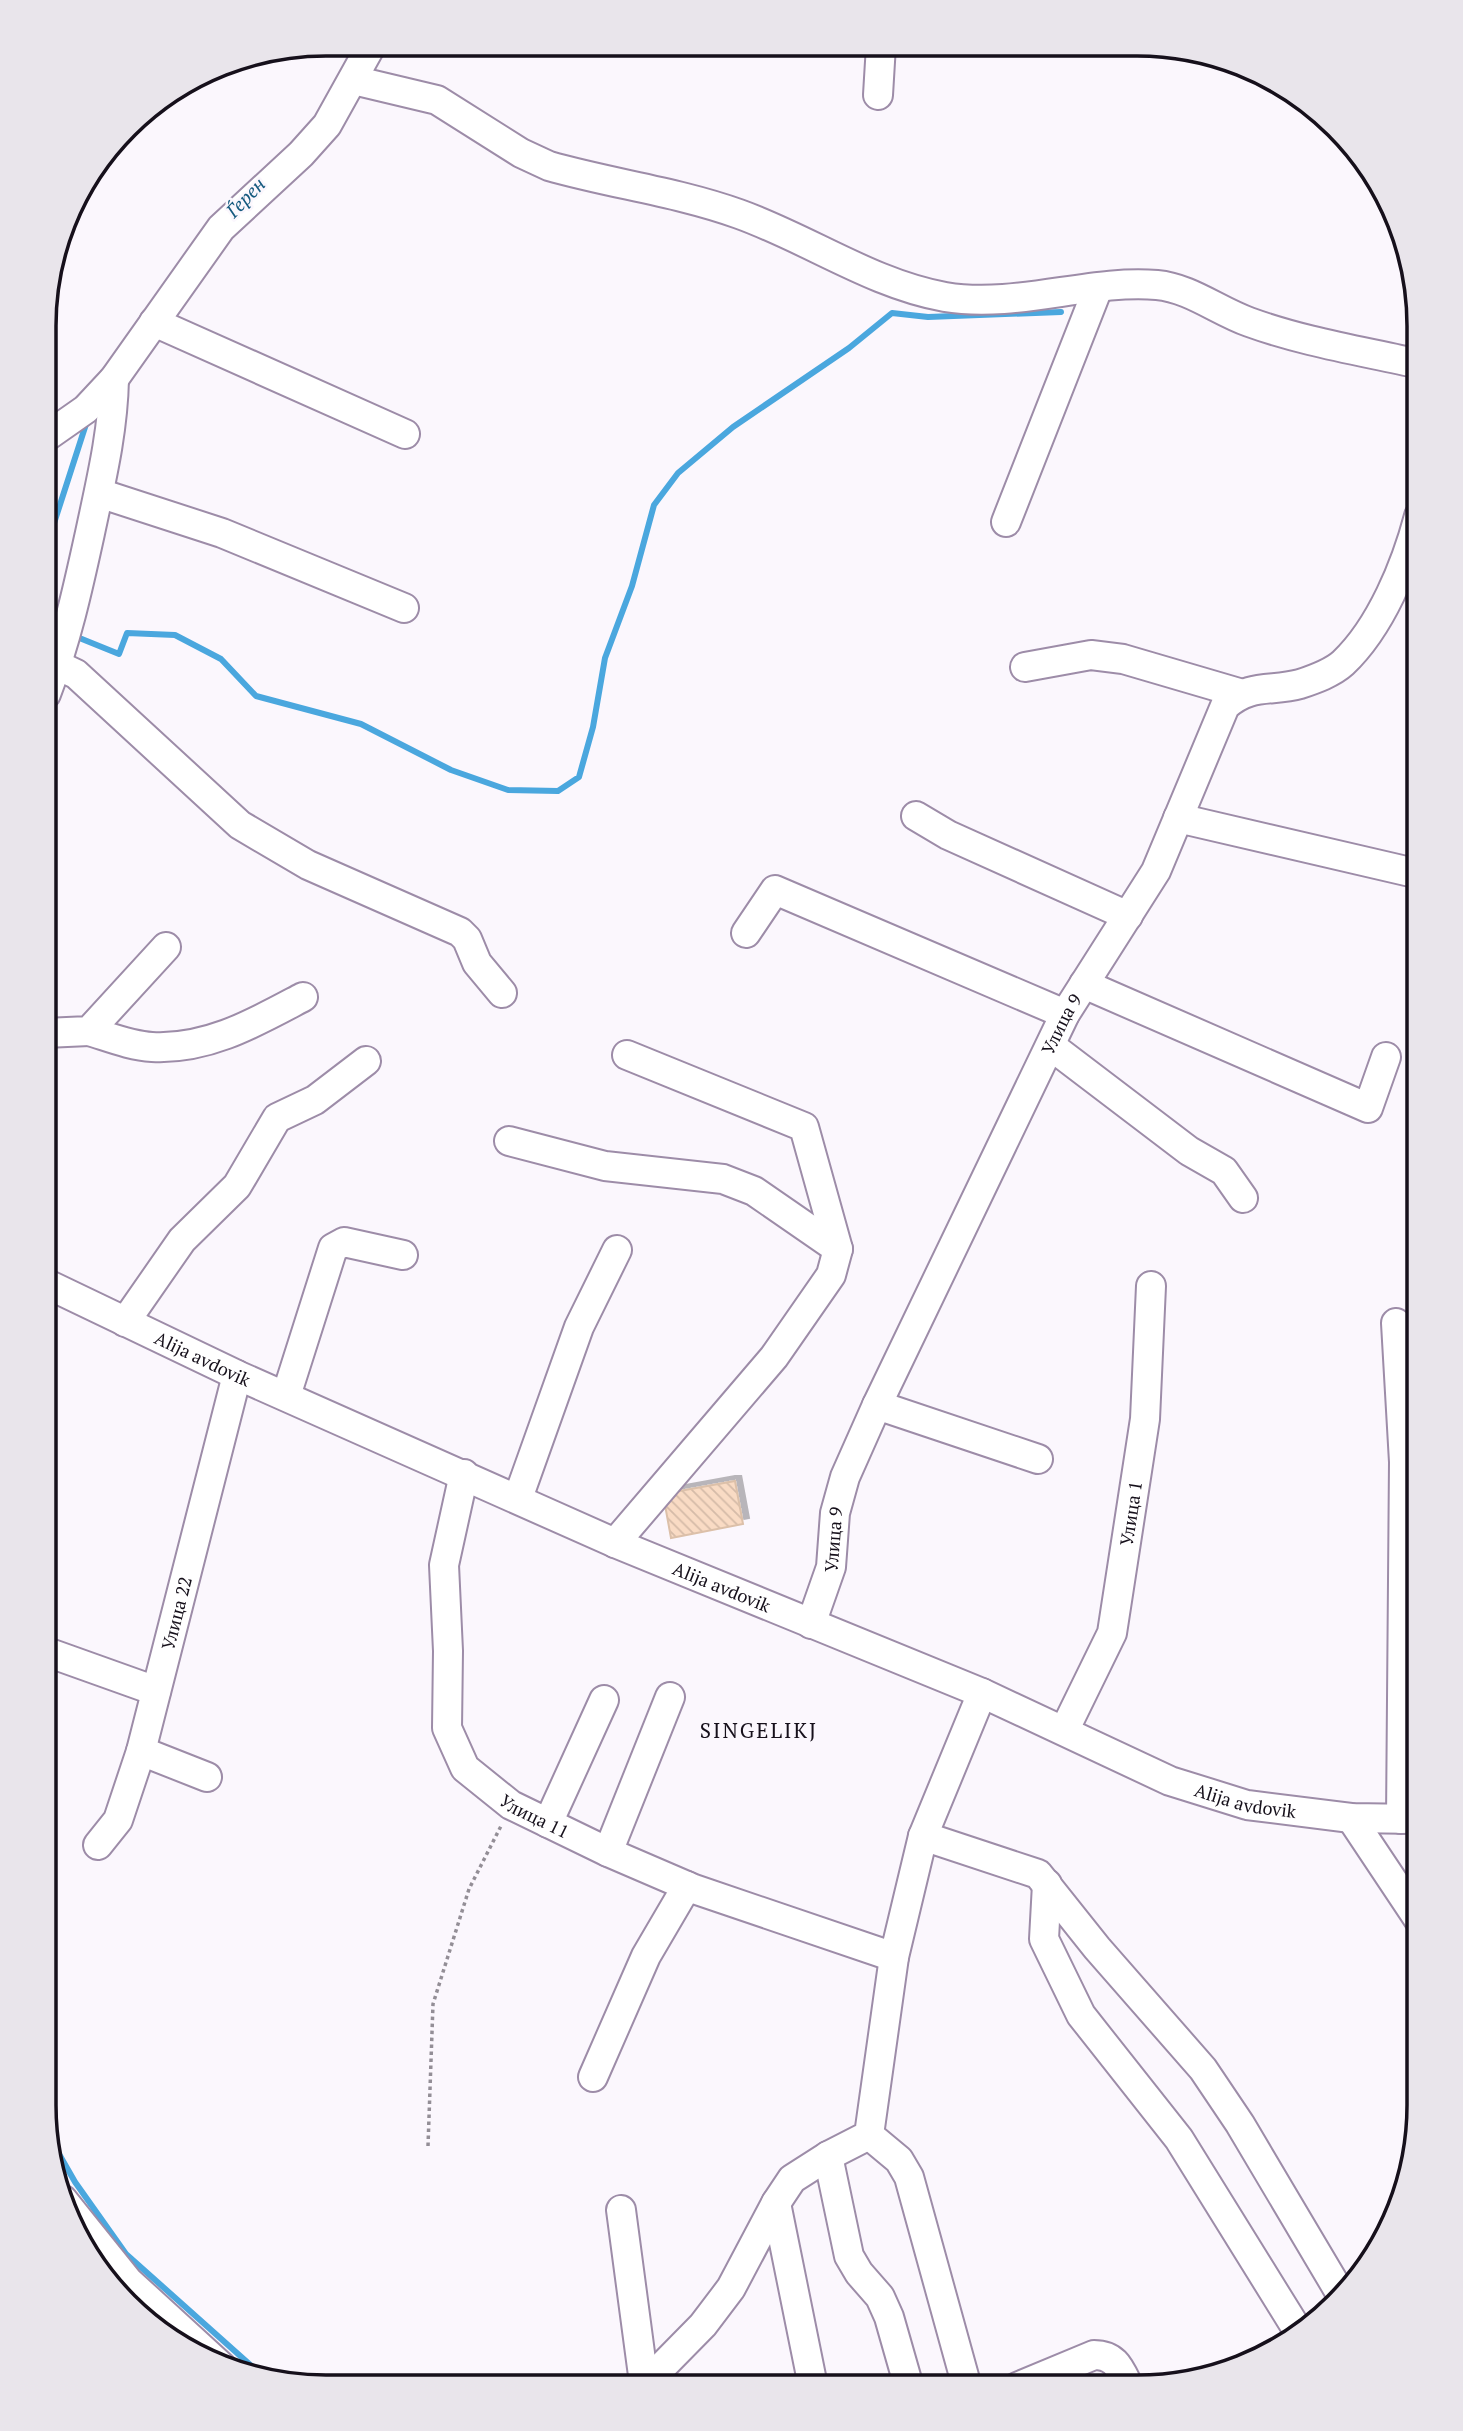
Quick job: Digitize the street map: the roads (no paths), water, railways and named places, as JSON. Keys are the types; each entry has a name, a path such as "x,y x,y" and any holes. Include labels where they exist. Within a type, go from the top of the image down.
{"street":[{"path":"56,431 86,409 114,379 221,228 301,154 327,125 366,56"},
{"path":"878,95 880,56"},
{"path":"353,80 437,100 521,153 549,166 737,213 792,234 836,259 898,284 947,297 1037,298 1098,288 1155,285 1178,288 1246,321 1285,335 1407,361"},
{"path":"1006,522 1098,288"},
{"path":"154,322 405,434"},
{"path":"56,666 76,599 111,434 114,379"},
{"path":"99,493 222,533 404,608"},
{"path":"1025,667 1091,654 1123,659 1239,693 1298,684 1328,673 1342,664 1379,614 1407,548"},
{"path":"60,655 76,674 240,825 308,865 460,932 467,939 477,963 502,993"},
{"name":"Улица 9","path":"811,1624 831,1567 835,1513 845,1477 877,1405 1065,1014 1156,871 1225,706 1239,693"},
{"path":"916,816 948,835 1128,916"},
{"path":"1178,818 1407,870"},
{"path":"746,933 775,890 1065,1014"},
{"path":"89,1031 166,947"},
{"path":"1084,984 1368,1108 1386,1057"},
{"path":"56,1032 89,1031 150,1047 183,1045 236,1032 303,997"},
{"path":"1051,1046 1189,1151 1224,1171 1243,1198"},
{"path":"615,1543 774,1357 831,1275 838,1249 804,1126 628,1055"},
{"path":"125,1322 183,1240 237,1186 277,1118 315,1100 366,1061"},
{"path":"509,1141 605,1167 723,1179 754,1191 838,1249"},
{"path":"286,1396 333,1248 344,1242 403,1255"},
{"path":"518,1497 579,1327 617,1250"},
{"name":"Улица 1","path":"1065,1730 1112,1633 1145,1419 1152,1286"},
{"name":"Alija avdovik","path":"56,1288 237,1375 518,1497 615,1543 982,1693 1170,1781 1247,1805 1351,1818 1407,1819"},
{"path":"1396,1323 1404,1462 1407,1640"},
{"name":"Улица 22","path":"98,1845 118,1820 141,1751 237,1375"},
{"path":"877,1405 1038,1459"},
{"name":"Улица 11","path":"464,1474 444,1565 448,1651 447,1728 465,1768 511,1805 608,1852 687,1886 894,1957"},
{"path":"56,1655 156,1691"},
{"path":"869,2135 894,1957 923,1836 982,1693"},
{"path":"608,1852 670,1697"},
{"path":"548,1824 604,1700"},
{"path":"141,1751 207,1777"},
{"path":"1351,1818 1407,1902"},
{"path":"923,1836 1038,1874 1097,1948 1203,2069 1240,2124 1337,2287"},
{"path":"1047,1884 1044,1939 1081,2015 1179,2139 1294,2324"},
{"path":"593,2077 646,1956 687,1886"},
{"path":"652,2375 703,2325 731,2288 776,2203 792,2179 828,2156 869,2135"},
{"path":"869,2135 899,2160 909,2177 964,2375"},
{"path":"828,2156 849,2256 859,2273 880,2297 889,2317 906,2375"},
{"path":"776,2203 811,2375"},
{"path":"621,2210 642,2375"},
{"path":"126,2286 180,2332"},
{"path":"1046,2375 1094,2355 1106,2355 1116,2362 1123,2375"}],"waterway":[{"path":"72,635 119,654 127,633 175,635 221,659 256,696 361,724 451,770 508,790 558,791 579,777 593,727 605,658 632,586 654,505 678,473 733,427 849,348 892,313 928,317 1061,312"},
{"path":"56,517 87,421"},
{"path":"61,2157 126,2254 249,2364"}],"district":[{"name":"SINGELIKJ","path":"759,1730"}],"water label":[{"name":"Ѓерен","path":"245,197"}]}
